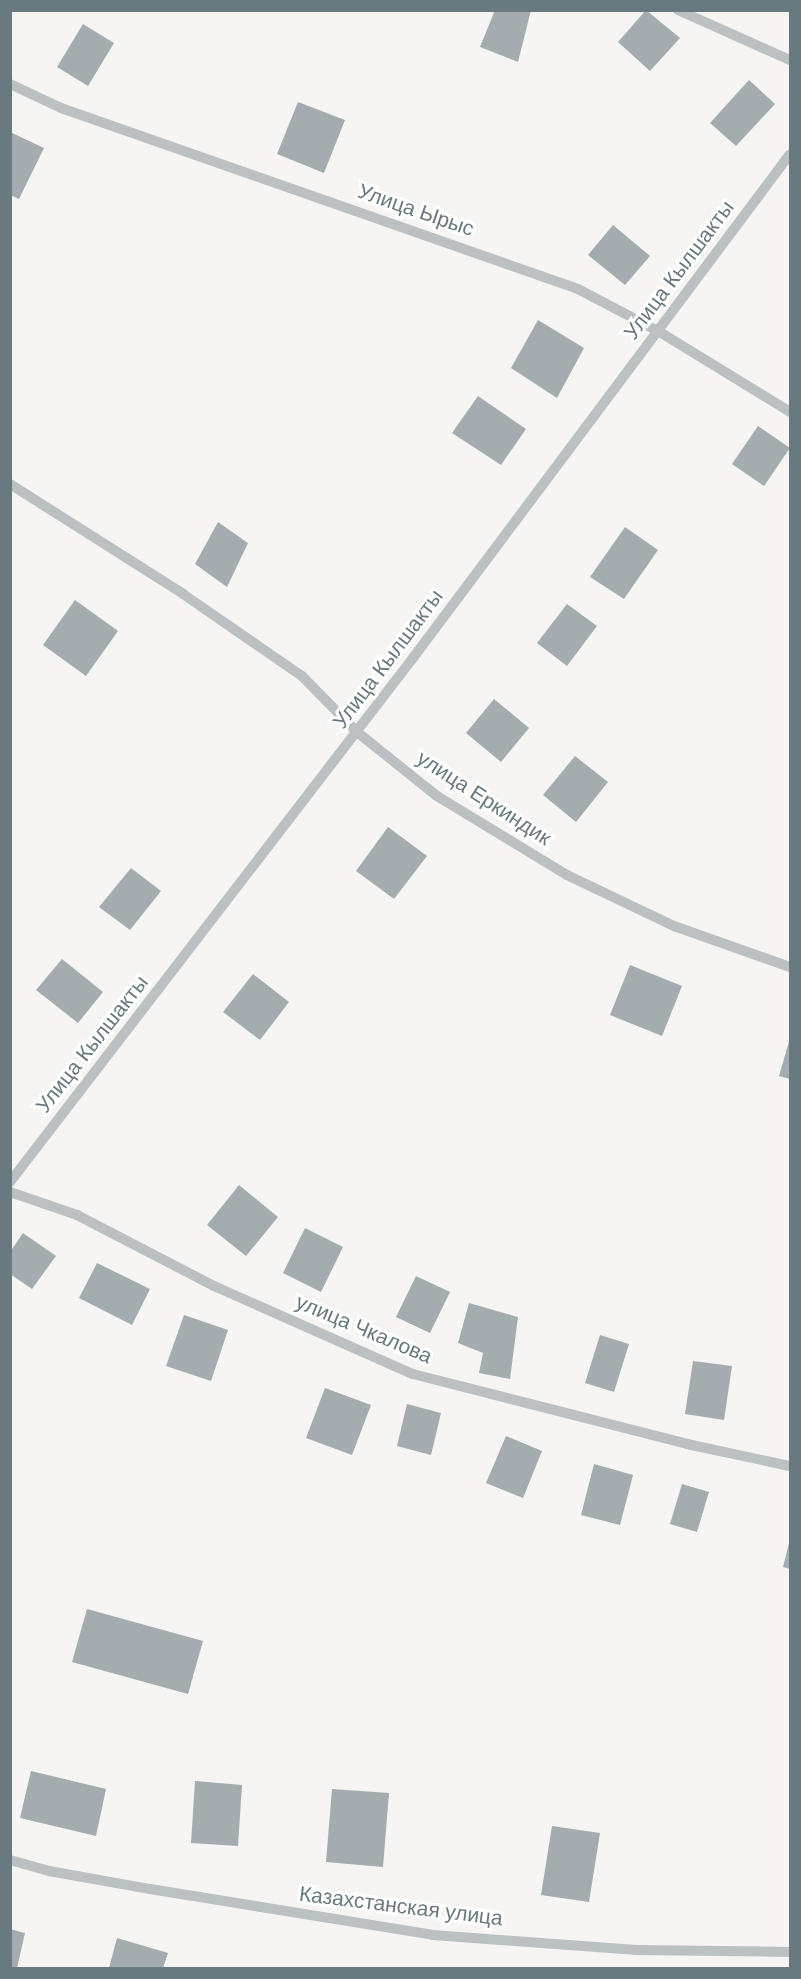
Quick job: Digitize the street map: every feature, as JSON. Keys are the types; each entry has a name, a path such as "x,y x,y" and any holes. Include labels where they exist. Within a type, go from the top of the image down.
{"street":[{"path":"678,10 790,60"},
{"name":"Улица Ырыс","path":"10,84 61,108 578,289 658,331 790,412"},
{"name":"Улица Кылшакты","path":"10,1182 357,732 790,154"},
{"name":"улица Еркиндик","path":"10,484 183,594 302,676 357,732 437,796 567,875 674,926 790,967"},
{"name":"улица Чкалова","path":"10,1192 77,1215 214,1286 413,1374 687,1444 790,1466"},
{"name":"Казахстанская улица","path":"10,1860 49,1871 150,1889 433,1935 636,1950 790,1952"}],"building":[{"path":"495,10 531,10 518,62 480,47"},
{"path":"646,10 680,38 650,71 618,42"},
{"path":"83,24 114,43 88,86 57,67"},
{"path":"749,80 775,104 736,146 710,123"},
{"path":"298,102 345,120 324,173 277,154"},
{"path":"10,132 44,148 19,199 10,195"},
{"path":"613,225 650,256 625,285 588,255"},
{"path":"538,320 584,348 557,398 511,368"},
{"path":"478,396 526,429 501,465 452,433"},
{"path":"758,426 790,448 764,486 732,464"},
{"path":"218,522 248,543 227,587 195,564"},
{"path":"625,527 658,550 624,599 590,577"},
{"path":"75,600 118,631 86,676 43,645"},
{"path":"567,604 597,626 567,666 537,643"},
{"path":"494,699 529,728 501,762 466,733"},
{"path":"575,756 608,782 576,822 543,795"},
{"path":"388,827 427,856 394,899 356,871"},
{"path":"131,868 161,891 130,930 99,907"},
{"path":"62,959 103,992 78,1023 36,990"},
{"path":"630,965 682,986 662,1036 610,1015"},
{"path":"253,974 289,1002 260,1040 223,1012"},
{"path":"790,1038 790,1079 779,1076"},
{"path":"239,1185 278,1217 246,1256 207,1225"},
{"path":"305,1228 343,1247 321,1292 283,1273"},
{"path":"23,1233 56,1256 32,1289 10,1274 10,1252"},
{"path":"97,1263 150,1289 132,1325 79,1298"},
{"path":"416,1276 450,1292 430,1333 396,1317"},
{"path":"469,1303 518,1317 510,1379 479,1373 483,1353 458,1343"},
{"path":"184,1315 228,1330 211,1381 166,1366"},
{"path":"600,1335 629,1344 614,1392 585,1383"},
{"path":"693,1361 732,1366 724,1420 685,1414"},
{"path":"325,1388 371,1405 352,1455 306,1438"},
{"path":"407,1404 441,1413 431,1455 397,1446"},
{"path":"506,1436 542,1451 523,1498 486,1483"},
{"path":"594,1464 633,1475 620,1525 581,1515"},
{"path":"682,1484 709,1492 697,1532 670,1524"},
{"path":"790,1539 790,1569 783,1567"},
{"path":"87,1609 203,1641 188,1694 72,1662"},
{"path":"31,1771 106,1789 96,1836 20,1818"},
{"path":"195,1781 242,1785 238,1846 191,1843"},
{"path":"332,1789 389,1793 383,1867 326,1862"},
{"path":"552,1826 600,1833 589,1902 541,1895"},
{"path":"10,1929 25,1933 17,1968 10,1967"},
{"path":"117,1938 168,1953 163,1968 109,1968"}]}
